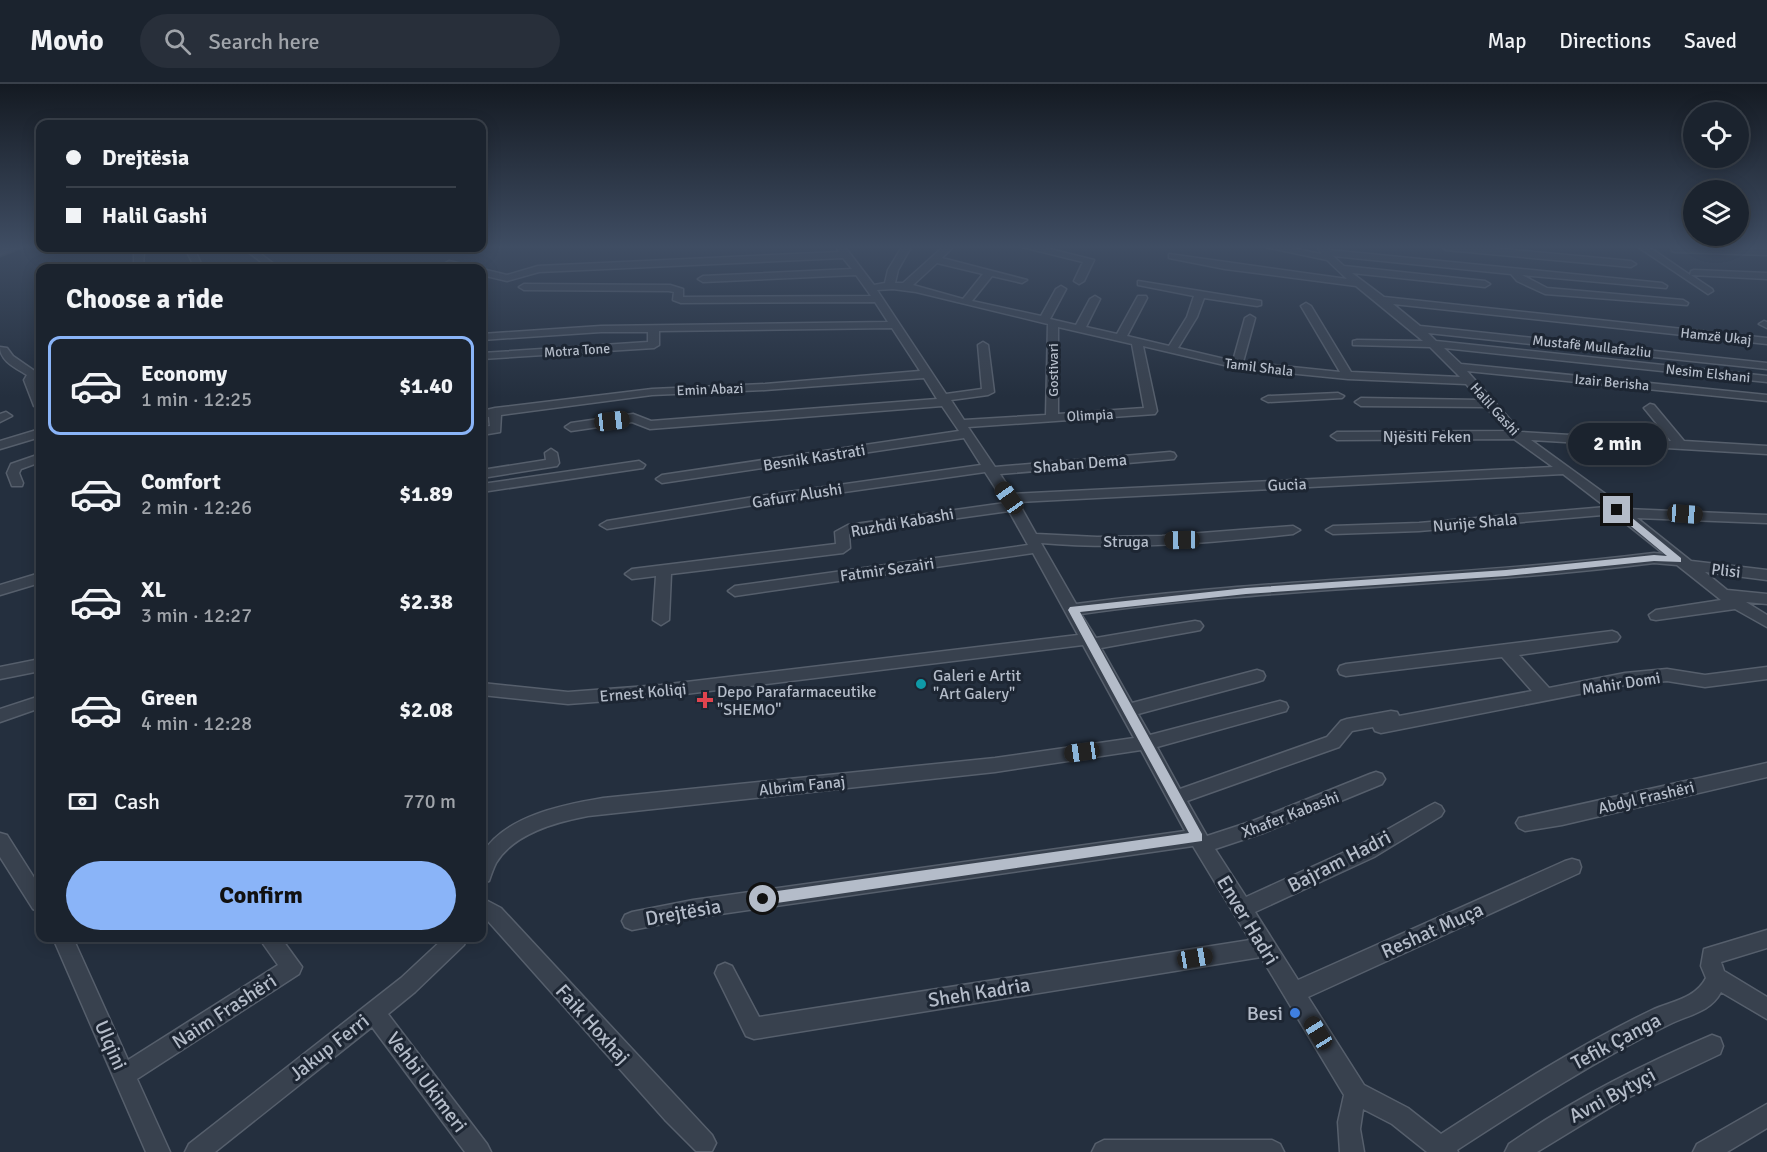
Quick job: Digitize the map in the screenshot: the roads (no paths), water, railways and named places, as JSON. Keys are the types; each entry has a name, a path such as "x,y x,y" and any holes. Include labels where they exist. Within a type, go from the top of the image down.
{"street":[{"path":"677,297 681,300 878,299"},
{"name":"Tamil Shala","path":"948,297 1237,365 1295,385 1338,396"},
{"path":"966,302 970,297"},
{"path":"1049,322 1058,297"},
{"path":"1171,351 1192,317 1199,297"},
{"path":"1218,297 1257,303"},
{"name":"Halil Gashi","path":"1377,297 1434,344 1471,381 1517,435 1724,595 1767,622"},
{"path":"1612,297 1683,303"},
{"path":"1120,339 1142,298"},
{"name":"Enver Hadri","path":"878,299 1036,543 1200,841 1356,1093"},
{"path":"1079,329 1095,299"},
{"name":"Hamzë Ukaj","path":"1380,299 1767,341"},
{"path":"1306,306 1348,376"},
{"path":"1237,365 1250,318"},
{"name":"Gostivari","path":"1049,322 1054,377 1052,417"},
{"path":"486,337 600,329 895,325"},
{"name":"Motra Tone","path":"486,356 654,345 653,328"},
{"name":"Mustafë Mullafazliu","path":"1416,329 1767,366"},
{"name":"Olimpia","path":"963,429 1052,417 1151,411 1137,343"},
{"name":"Nesim Elshani","path":"1357,343 1434,344 1767,379"},
{"path":"571,427 633,418 650,425 943,400 988,392 983,345"},
{"path":"3,350 9,358 36,372"},
{"name":"Izair Berisha","path":"1457,367 1767,398"},
{"path":"36,374 30,380 36,396"},
{"name":"Emin Abazi","path":"486,413 652,392 765,387 926,374"},
{"name":"Tamil Shala","path":"1268,399 1295,385 1348,376 1471,381"},
{"path":"1361,402 1491,404"},
{"path":"1650,408 1681,445"},
{"path":"486,430 496,429 495,412"},
{"name":"Besnik Kastrati","path":"662,479 963,429"},
{"path":"0,445 36,434"},
{"name":"Njësiti Feken","path":"1337,436 1517,435 1767,450"},
{"path":"486,473 553,463 551,453"},
{"name":"Shaban Dema","path":"990,470 1170,456"},
{"path":"17,483 13,473 15,467 36,459"},
{"path":"486,487 639,465"},
{"name":"Gafurr Alushi","path":"607,525 782,496 990,470"},
{"name":"Gucia","path":"1011,502 1565,470"},
{"name":"Ruzhdi Kabashi","path":"632,574 843,548 842,532 848,529 1011,502"},
{"name":"Nurije Shala","path":"1332,530 1419,527 1618,511 1767,519"},
{"name":"Struga","path":"1036,543 1182,540 1293,530"},
{"name":"Fatmir Sezairi","path":"735,591 959,558 1036,543"},
{"name":"Plisi","path":"1073,610 1246,591 1506,573 1654,558 1767,574"},
{"path":"661,620 664,570"},
{"path":"0,590 36,579"},
{"path":"1724,595 1767,598"},
{"path":"1656,615 1738,603"},
{"path":"1090,642 1194,626"},
{"path":"1346,670 1612,637"},
{"name":"Ernest Koliqi","path":"486,689 568,698 661,691 1090,642"},
{"path":"1506,651 1546,695"},
{"path":"0,674 36,666"},
{"name":"Mahir Domi","path":"1381,726 1625,679 1667,675 1705,681 1767,673"},
{"path":"1128,710 1257,676"},
{"path":"1176,798 1333,742 1347,726 1461,702"},
{"path":"0,716 36,703"},
{"path":"1146,743 1280,706"},
{"name":"Albrim Fanaj","path":"486,866 490,856 506,841 529,827 564,812 996,765 1146,743"},
{"name":"Abdyl Frashëri","path":"1525,823 1562,817 1767,770"},
{"name":"Xhafer Kabashi","path":"1200,841 1257,827 1376,780"},
{"name":"Bajram Hadri","path":"1242,909 1367,851 1435,811"},
{"name":"Drejtësia","path":"632,921 693,909 1200,841"},
{"path":"0,842 36,897"},
{"name":"Reshat Muça","path":"1293,993 1572,867"},
{"name":"Faik Hoxhaj","path":"486,909 494,914 674,1113 704,1143"},
{"path":"1767,939 1711,956 1711,966 1717,978 1767,1009"},
{"name":"Ulqini","path":"65,942 158,1152"},
{"name":"Naim Frashëri","path":"123,1075 292,967 272,942"},
{"name":"Jakup Ferri","path":"197,1152 408,985 451,942"},
{"name":"Sheh Kadria","path":"724,973 754,1028 1265,947"},
{"name":"Tefik Çanga","path":"1443,1150 1526,1091 1666,1014 1702,1001 1712,991 1717,978"},
{"name":"Vehbi Ukimeri","path":"374,1011 479,1152"},
{"name":"Avni Bytyçi","path":"1517,1152 1550,1128 1637,1079 1712,1046"},
{"path":"1352,1152 1348,1137 1348,1119 1356,1093 1400,1116 1443,1150"},
{"path":"1705,1152 1767,1115"},
{"path":"1104,1152 1272,1152"}],"place":[{"name":"Galeri e Artit \"Art Galery\"","path":"921,684"},
{"name":"Depo Parafarmaceutike \"SHEMO\"","path":"705,700"},
{"name":"Besi","path":"1295,1013"}]}
